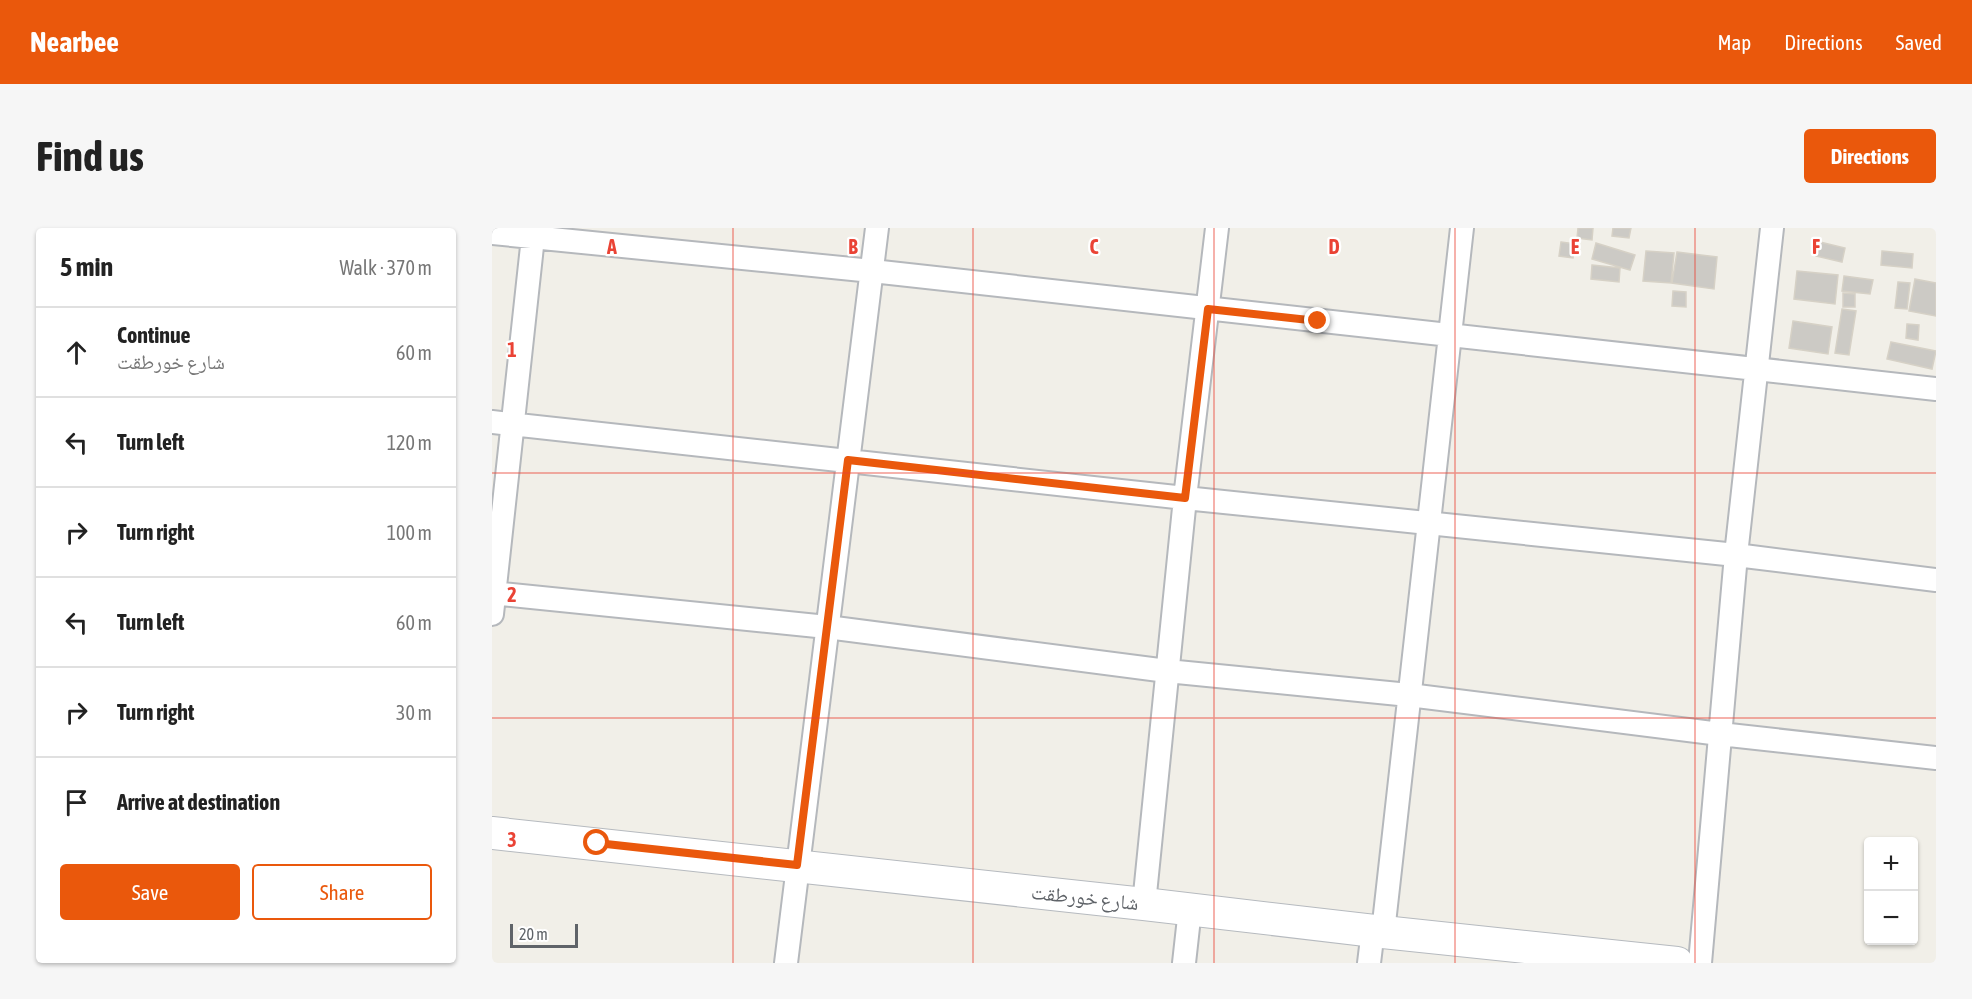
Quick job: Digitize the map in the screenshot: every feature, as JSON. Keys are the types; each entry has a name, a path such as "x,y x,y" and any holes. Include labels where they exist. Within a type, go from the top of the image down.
{"street":[{"path":"786,963 877,228"},
{"path":"1144,904 1185,498 1217,228"},
{"path":"1369,963 1378,931 1409,695 1462,228"},
{"path":"1700,963 1736,555 1772,228"},
{"path":"492,232 533,233 1936,389"},
{"path":"533,233 502,423 493,600 827,627 1167,671 1409,695 1719,734 1936,758"},
{"path":"502,423 1185,498 1736,555 1936,580"},
{"name":"شارع خورطقت","path":"492,833 1190,909 1378,931 1554,956 1677,963"},
{"path":"1184,963 1190,909"}],"building":[{"path":"1578,228 1593,228 1592,240 1577,238"},
{"path":"1613,228 1631,228 1629,238 1612,236"},
{"path":"1561,242 1575,244 1573,258 1559,256"},
{"path":"1820,242 1845,248 1842,262 1816,256"},
{"path":"1596,243 1635,255 1630,270 1592,259"},
{"path":"1646,251 1674,253 1671,283 1643,281"},
{"path":"1882,251 1913,254 1912,268 1881,265"},
{"path":"1677,252 1717,257 1714,289 1672,283"},
{"path":"1592,265 1620,268 1619,282 1591,279"},
{"path":"1797,271 1838,275 1835,304 1794,299"},
{"path":"1844,276 1873,280 1870,294 1842,291"},
{"path":"1915,279 1936,283 1936,316 1909,311"},
{"path":"1898,282 1910,283 1907,309 1895,308"},
{"path":"1673,291 1686,292 1686,307 1672,306"},
{"path":"1843,293 1855,294 1855,307 1843,307"},
{"path":"1842,309 1856,311 1849,355 1835,353"},
{"path":"1793,321 1832,327 1828,354 1789,348"},
{"path":"1907,324 1919,325 1918,340 1906,338"},
{"path":"1891,342 1936,351 1932,369 1887,359"}],"route":[{"path":"597,843 797,865 848,460 1185,498 1208,309 1318,321"}]}
